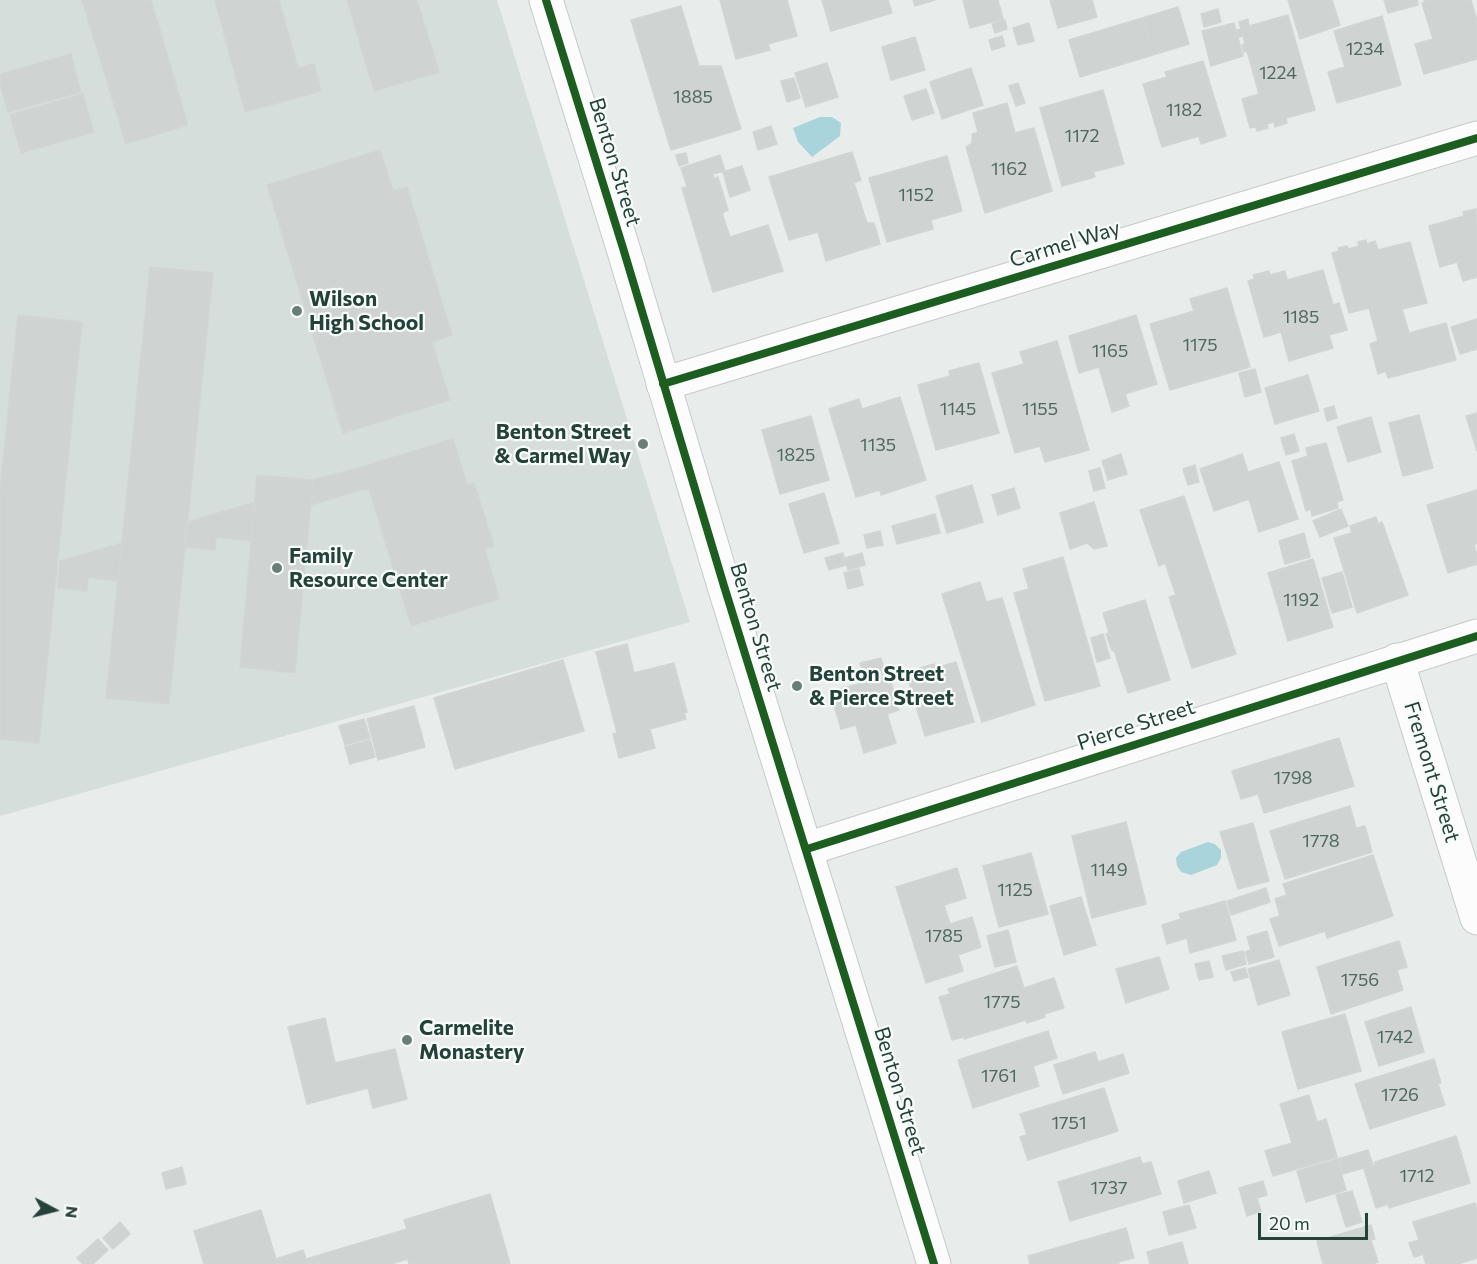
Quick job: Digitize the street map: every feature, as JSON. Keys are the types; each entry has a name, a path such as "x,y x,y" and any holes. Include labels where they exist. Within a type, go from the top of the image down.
{"street":[{"name":"Benton Street","path":"546,0 934,1264"},
{"name":"Carmel Way","path":"663,384 1477,138"},
{"name":"Pierce Street","path":"807,849 1477,636"},
{"name":"Fremont Street","path":"1397,660 1477,918"}],"shaded area":[{"name":"Wilson High School","path":"0,0 497,0 690,622 0,816"}],"water":[{"path":"820,117 832,117 841,123 840,136 812,157 798,142 793,128"},
{"path":"1208,842 1215,844 1221,850 1221,858 1217,865 1191,875 1181,872 1176,858 1181,852"}],"building":[{"path":"82,0 151,0 188,125 126,144"},
{"path":"215,0 279,0 298,68 314,64 321,91 245,112"},
{"path":"347,0 417,0 439,72 374,91"},
{"path":"720,0 787,0 797,36 768,44 770,50 736,59"},
{"path":"822,0 888,0 892,13 831,31"},
{"path":"913,0 935,0 915,6"},
{"path":"963,0 998,0 1003,19 970,28"},
{"path":"1050,0 1092,0 1097,17 1058,28"},
{"path":"1288,0 1332,0 1340,25 1300,39"},
{"path":"1384,0 1417,0 1418,5 1388,13"},
{"path":"1424,0 1471,0 1477,20 1477,59 1424,74 1415,44 1433,39 1422,3 1425,3"},
{"path":"681,6 699,66 721,66 741,129 671,150 631,20"},
{"path":"1178,7 1189,44 1153,55 1142,18"},
{"path":"1218,9 1221,22 1204,27 1201,14"},
{"path":"1288,15 1315,110 1286,118 1287,123 1275,127 1274,122 1267,124 1268,128 1257,131 1256,127 1250,128 1242,99 1259,94 1247,51 1244,52 1242,45 1245,44 1243,36 1239,37 1237,30 1241,29 1239,22 1248,19 1249,26"},
{"path":"1382,16 1401,85 1337,103 1328,72 1345,67 1334,31"},
{"path":"1142,18 1153,55 1080,77 1069,40"},
{"path":"1005,20 1007,29 995,33 992,24"},
{"path":"1029,23 1034,41 1018,45 1013,28"},
{"path":"1234,23 1243,56 1211,66 1202,31"},
{"path":"1002,36 1005,46 992,50 989,40"},
{"path":"915,37 925,70 891,80 882,47"},
{"path":"71,54 81,92 8,112 0,83 0,74"},
{"path":"1203,61 1226,136 1201,144 1199,136 1162,147 1143,84 1167,77 1165,72"},
{"path":"827,63 838,97 806,107 795,73"},
{"path":"971,68 983,105 942,119 930,82"},
{"path":"794,78 800,98 787,102 781,81"},
{"path":"1018,83 1025,103 1016,106 1009,86"},
{"path":"926,89 934,113 912,120 904,96"},
{"path":"1103,90 1124,164 1093,172 1095,177 1062,186 1040,108"},
{"path":"83,94 94,132 21,153 10,115"},
{"path":"1007,103 1015,133 1034,128 1052,191 985,213 966,147 972,143 972,134 978,132 973,113"},
{"path":"771,126 777,144 758,150 753,132"},
{"path":"380,150 393,191 407,187 452,335 432,342 450,400 343,433 267,185"},
{"path":"852,152 861,180 854,183 867,223 874,223 880,244 826,261 818,232 789,240 769,177"},
{"path":"686,153 688,163 679,166 676,155"},
{"path":"720,155 725,171 713,174 714,179 718,177 728,210 722,213 730,237 768,225 783,271 713,292 682,188 687,187 681,168"},
{"path":"947,156 962,211 931,220 933,229 887,242 869,178"},
{"path":"742,166 750,190 730,197 723,172"},
{"path":"1476,209 1477,277 1463,281 1457,262 1440,267 1429,226 1464,216 1463,212"},
{"path":"1366,240 1367,244 1375,241 1378,250 1410,242 1427,303 1402,309 1409,333 1446,323 1456,360 1388,378 1386,371 1378,374 1370,344 1378,341 1369,308 1349,313 1332,253 1339,251 1338,248 1347,246 1348,249 1359,246 1358,242"},
{"path":"150,267 213,273 169,704 106,698"},
{"path":"1323,270 1333,305 1339,303 1347,330 1329,335 1333,348 1289,361 1281,332 1264,337 1248,281 1255,279 1253,275 1269,271 1270,275 1285,271 1287,280"},
{"path":"1227,288 1250,367 1170,390 1150,324 1194,311 1190,299"},
{"path":"18,315 82,322 39,743 0,739 0,490"},
{"path":"1136,315 1157,384 1125,394 1129,406 1112,412 1099,367 1079,373 1069,336"},
{"path":"1477,319 1477,349 1460,354 1451,327"},
{"path":"1057,341 1089,450 1045,462 1040,446 1015,453 992,373 1024,364 1020,352"},
{"path":"979,363 999,433 936,450 918,385 950,376 949,371"},
{"path":"1255,369 1261,392 1245,397 1239,373"},
{"path":"1308,375 1319,411 1275,424 1265,388"},
{"path":"900,397 926,480 881,495 880,490 856,497 829,409 859,399 862,409"},
{"path":"1334,406 1337,418 1327,421 1324,409"},
{"path":"1477,413 1477,451 1466,416"},
{"path":"1419,415 1433,468 1403,476 1389,423"},
{"path":"811,416 829,480 780,494 762,430"},
{"path":"1371,417 1381,452 1348,462 1337,427"},
{"path":"1294,434 1299,451 1286,455 1281,438"},
{"path":"453,439 467,485 474,483 494,546 485,549 499,599 411,626 369,489 364,489 358,468"},
{"path":"1326,443 1343,500 1337,502 1338,508 1312,516 1311,509 1306,511 1292,461 1308,456 1306,448"},
{"path":"1121,454 1127,474 1108,480 1102,461"},
{"path":"1242,454 1248,472 1279,462 1298,519 1259,532 1249,499 1214,511 1200,469"},
{"path":"1195,465 1199,482 1188,485 1183,469"},
{"path":"358,468 364,489 311,505 313,480"},
{"path":"1100,468 1105,488 1094,491 1089,471"},
{"path":"257,475 313,480 295,673 240,667"},
{"path":"972,485 983,522 947,533 936,496"},
{"path":"1014,488 1020,508 998,515 992,495"},
{"path":"1477,490 1477,543 1474,545 1477,564 1448,573 1427,505"},
{"path":"824,493 839,543 804,553 789,504"},
{"path":"1184,496 1236,654 1192,668 1169,597 1176,595 1165,563 1159,566 1140,510"},
{"path":"255,502 251,541 216,537 215,550 184,547 187,522"},
{"path":"1094,502 1107,546 1094,549 1087,543 1070,549 1060,513"},
{"path":"1341,509 1348,526 1320,537 1313,521"},
{"path":"935,514 940,533 897,544 892,526"},
{"path":"1376,517 1378,524 1382,522 1408,595 1357,613 1334,538 1352,533 1350,526"},
{"path":"880,531 883,545 867,548 864,535"},
{"path":"1304,533 1310,557 1285,564 1279,541"},
{"path":"122,543 118,581 88,577 87,591 58,588 60,561"},
{"path":"843,553 846,565 829,570 825,558"},
{"path":"862,553 865,565 848,570 845,558"},
{"path":"1063,557 1100,686 1045,701 1014,593 1029,589 1023,569"},
{"path":"1313,559 1333,627 1288,641 1268,573"},
{"path":"859,569 863,585 848,589 844,573"},
{"path":"1342,572 1352,607 1332,613 1322,578"},
{"path":"980,582 986,602 1002,598 1035,705 982,722 942,594"},
{"path":"1145,600 1170,680 1128,693 1114,650 1112,651 1106,634 1109,633 1103,613"},
{"path":"1103,634 1110,658 1097,662 1091,638"},
{"path":"627,644 634,673 674,663 687,712 684,713 686,719 650,729 655,748 619,758 613,734 617,733 596,652"},
{"path":"881,658 885,674 865,680 860,663"},
{"path":"563,660 584,731 455,769 434,698"},
{"path":"956,662 974,722 925,736 906,672 934,664 935,668"},
{"path":"889,675 899,710 887,714 896,743 864,753 856,725 841,729 830,692"},
{"path":"414,706 425,747 378,760 367,719"},
{"path":"364,719 370,738 345,745 339,726"},
{"path":"1339,738 1354,786 1264,813 1258,794 1241,799 1232,771"},
{"path":"370,740 375,757 350,764 345,747"},
{"path":"1350,806 1356,828 1365,826 1372,852 1285,879 1270,831"},
{"path":"1126,822 1146,904 1092,918 1072,836"},
{"path":"1253,823 1269,881 1238,889 1220,832"},
{"path":"1031,853 1048,914 999,927 983,866"},
{"path":"1373,855 1393,916 1327,938 1325,931 1279,946 1270,919 1280,916 1275,899 1287,895 1283,884"},
{"path":"957,868 966,898 944,905 950,924 972,917 981,947 958,955 963,971 926,983 896,887"},
{"path":"1266,888 1270,902 1231,915 1227,901"},
{"path":"1081,897 1096,945 1064,955 1050,906"},
{"path":"1225,901 1236,940 1190,953 1187,938 1167,944 1162,925 1181,919 1179,914"},
{"path":"1008,930 1016,962 995,967 987,936"},
{"path":"1267,931 1274,957 1249,964 1245,952 1251,950 1247,937"},
{"path":"1399,941 1407,967 1397,970 1403,990 1331,1014 1317,967"},
{"path":"1243,951 1246,964 1226,970 1222,956"},
{"path":"1159,957 1169,989 1126,1003 1116,969"},
{"path":"1279,960 1290,995 1258,1005 1248,969"},
{"path":"1209,961 1213,977 1199,980 1195,964"},
{"path":"1017,966 1024,988 1054,978 1064,1008 1044,1014 1045,1017 1027,1023 1026,1020 964,1039 964,1037 952,1040 939,997 950,994 948,989"},
{"path":"1245,968 1248,977 1234,981 1231,972"},
{"path":"1411,1007 1424,1052 1379,1066 1365,1022"},
{"path":"1345,1014 1361,1071 1298,1089 1282,1032"},
{"path":"325,1018 335,1063 395,1049 407,1099 373,1108 368,1088 307,1104 288,1027"},
{"path":"1048,1031 1057,1058 1033,1066 1039,1086 973,1108 958,1060"},
{"path":"1095,1052 1098,1062 1123,1054 1129,1073 1063,1094 1054,1065"},
{"path":"1434,1059 1441,1083 1438,1084 1445,1105 1370,1129 1355,1084"},
{"path":"1104,1088 1118,1131 1028,1160 1020,1137 1027,1135 1020,1114"},
{"path":"1309,1095 1317,1122 1326,1119 1337,1157 1273,1176 1265,1151 1292,1143 1280,1104"},
{"path":"1456,1136 1470,1183 1389,1208 1388,1204 1376,1208 1364,1169 1375,1165 1375,1162"},
{"path":"1368,1150 1373,1165 1343,1174 1338,1159"},
{"path":"1140,1157 1142,1164 1151,1162 1161,1194 1070,1221 1058,1182"},
{"path":"1337,1159 1346,1190 1306,1202 1297,1171"},
{"path":"182,1167 186,1184 166,1189 162,1173"},
{"path":"1209,1171 1216,1193 1184,1203 1178,1181"},
{"path":"1263,1181 1267,1195 1257,1198 1261,1211 1247,1216 1239,1188"},
{"path":"1352,1191 1362,1222 1346,1227 1336,1195"},
{"path":"490,1194 510,1264 409,1264 408,1259 391,1264 204,1264 194,1231 261,1210 276,1259 303,1250 306,1259 407,1229 404,1220"},
{"path":"1475,1203 1477,1258 1458,1264 1426,1264 1423,1254 1414,1257 1409,1243 1419,1240 1413,1222"},
{"path":"1189,1205 1196,1228 1169,1235 1163,1212"},
{"path":"120,1222 130,1234 113,1249 103,1238"},
{"path":"1371,1225 1375,1239 1371,1240 1378,1262 1323,1264 1317,1241"},
{"path":"1126,1228 1134,1258 1118,1262 1119,1264 1030,1264 1028,1256"},
{"path":"98,1239 108,1250 93,1264 83,1264 77,1258"},
{"path":"1182,1242 1188,1264 1150,1264 1147,1252"}],"cycle path":[{"path":"546,0 934,1264"},
{"path":"663,384 1477,138"},
{"path":"807,849 1477,636"}],"place":[{"name":"Wilson High School","path":"297,311"},
{"name":"Benton Street & Carmel Way","path":"643,444"},
{"name":"Family Resource Center","path":"277,568"},
{"name":"Benton Street & Pierce Street","path":"797,686"},
{"name":"Carmelite Monastery","path":"407,1040"}]}
